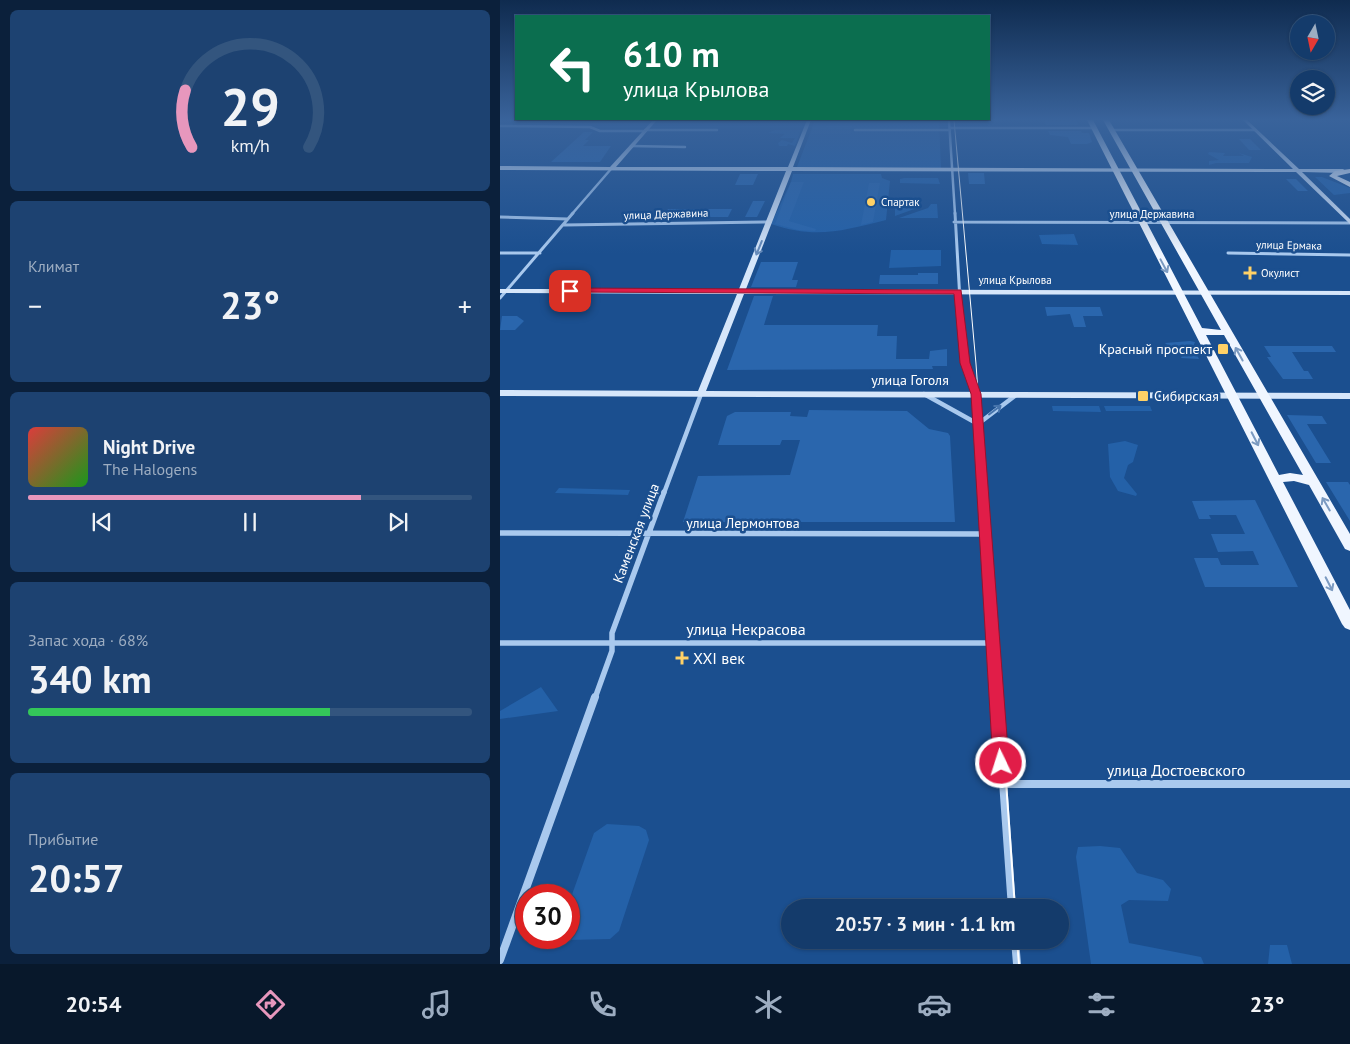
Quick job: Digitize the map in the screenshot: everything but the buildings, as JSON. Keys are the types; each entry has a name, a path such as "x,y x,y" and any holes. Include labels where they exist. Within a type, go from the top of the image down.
{"main road":[{"path":"1113,165 1350,624"},
{"path":"1133,165 1350,546"},
{"path":"1348,170 1333,174 1334,179 1349,185"},
{"path":"1199,331 1219,333 1227,331"},
{"path":"1276,481 1285,476 1298,477 1313,482"}],"street":[{"path":"500,298 503,291 540,253 614,165"},
{"name":"Каменская улица","path":"500,960 612,651 612,633 647,535 770,222 790,165"},
{"path":"952,165 958,291 965,363 976,394 1011,899"},
{"path":"1292,165 1350,222"},
{"path":"500,170 1348,170"},
{"path":"1297,170 1334,179"},
{"path":"500,217 568,219"},
{"name":"улица Державина","path":"564,225 770,222"},
{"name":"улица Державина","path":"954,222 1350,222"},
{"path":"500,253 540,253"},
{"name":"улица Ермака","path":"1228,253 1350,255"},
{"name":"улица Крылова","path":"503,291 1350,293"},
{"name":"улица Гоголя","path":"500,392 1350,396"},
{"path":"924,394 978,424"},
{"path":"978,424 1016,395"},
{"name":"улица Лермонтова","path":"500,532 647,535 985,534"},
{"name":"улица Некрасова","path":"500,643 993,643"},
{"name":"улица Достоевского","path":"1002,784 1350,784"},
{"path":"1016,949 1017,964"}],"shaded area":[{"path":"798,165 941,165 941,168 797,167"},
{"name":"Спартак","path":"793,174 881,174 882,178 890,181 886,220 828,232 801,231 771,224"},
{"path":"1315,177 1322,177 1350,188 1350,193 1334,195"},
{"path":"938,178 940,184 900,183 900,179"},
{"path":"901,202 918,202 917,208 895,216 895,208"},
{"path":"931,204 937,204 938,218 899,218 928,208"},
{"path":"1074,234 1078,245 1042,244 1039,235"},
{"path":"891,250 941,250 941,266 889,268"},
{"path":"1052,406 1099,406 1101,412 1053,411"},
{"path":"1104,406 1150,406 1152,411 1106,411"},
{"path":"1125,441 1138,445 1133,462 1128,465 1124,478 1137,494 1136,496 1118,491 1110,477 1108,444"},
{"path":"559,488 630,490 628,495 555,493"},
{"path":"541,687 558,711 500,719 500,711"},
{"path":"607,824 639,826 646,830 649,840 619,931 610,939 580,940 580,884 576,884 594,833"},
{"path":"1100,846 1120,848 1137,873 1163,880 1171,889 1168,901 1129,900 1121,905 1129,943 1201,957 1204,964 1091,964 1076,857 1078,847"},
{"path":"1270,945 1287,945 1292,964 1268,964"}],"tram line":[{"path":"958,165 976,364 1000,698"},
{"path":"1000,697 1014,899"},
{"path":"1018,949 1019,964"}],"place":[{"name":"Спартак","path":"871,202"},
{"name":"Окулист","path":"1250,273"},
{"name":"Красный проспект","path":"1223,349"},
{"name":"Сибирская","path":"1143,396"},
{"name":"XXI век","path":"682,658"}],"route":[{"path":"570,291 958,291 965,363 976,394 1001,763"}]}
